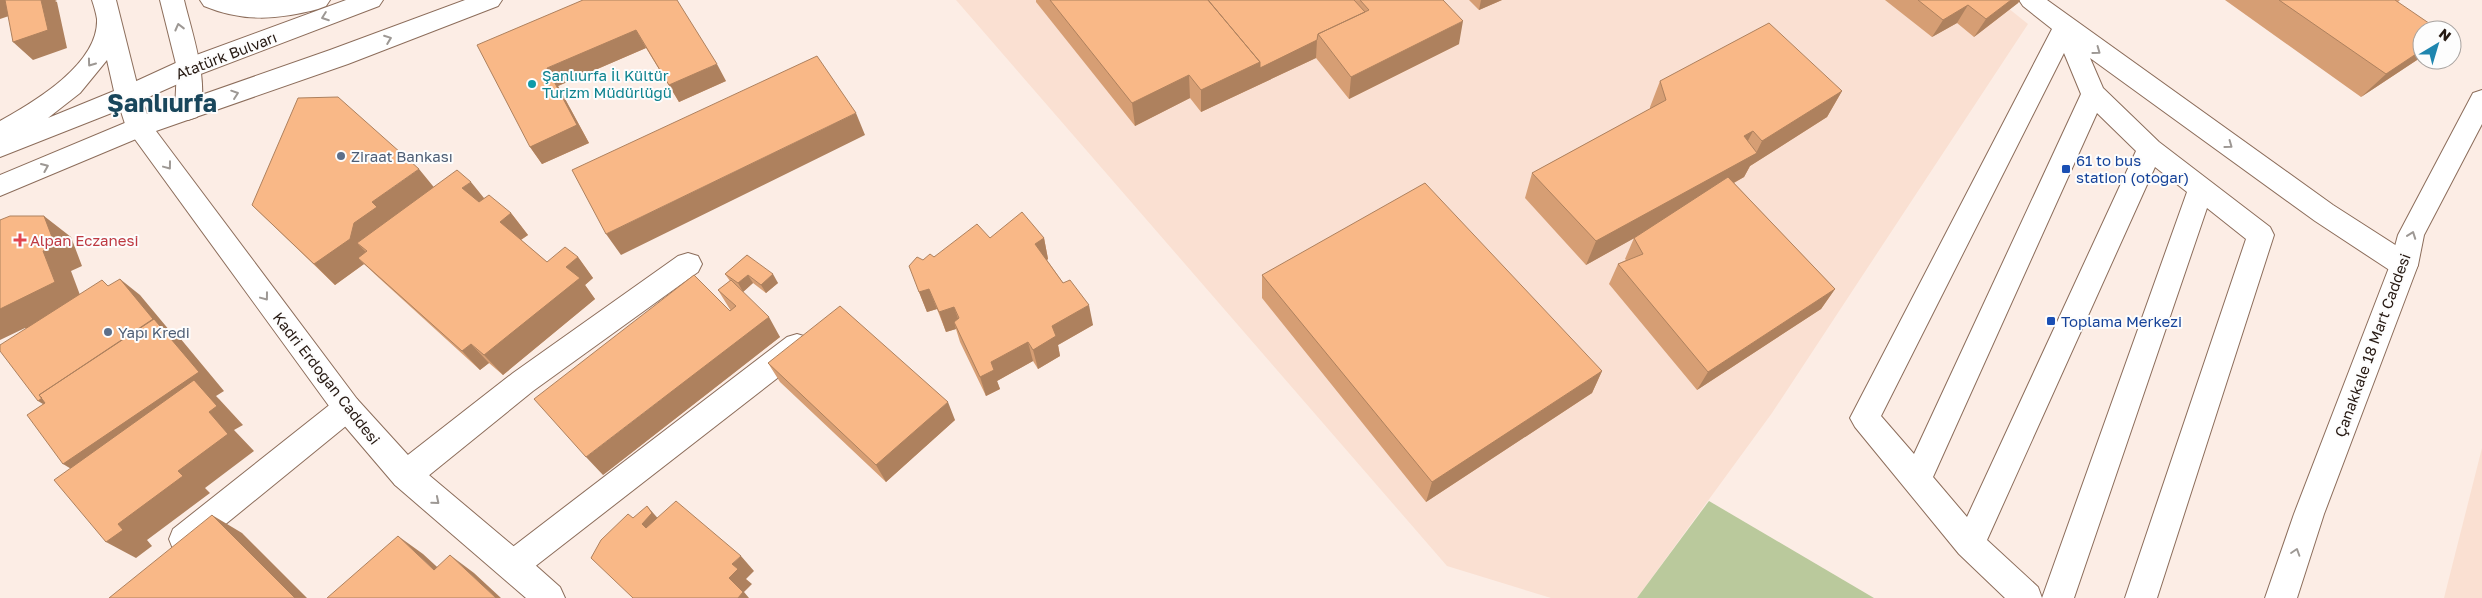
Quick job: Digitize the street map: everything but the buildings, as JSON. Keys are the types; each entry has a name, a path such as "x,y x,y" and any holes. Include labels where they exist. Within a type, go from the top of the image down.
{"street":[{"path":"172,0 189,68 188,110"},
{"path":"212,0 225,7 266,10 318,0"},
{"name":"Atatürk Bulvarı","path":"0,147 128,96 189,68 371,0"},
{"path":"0,186 139,127 339,58 490,0"},
{"path":"2031,0 2065,27 2324,213 2404,265"},
{"path":"0,133 46,106 78,81 102,48 107,9"},
{"name":"Kadri Erdoğan Caddesi","path":"107,9 128,96 139,127 347,408 406,476 513,565 549,598"},
{"path":"2065,27 2092,94 2150,149 2261,235 2141,598"},
{"path":"2027,598 1970,544 1865,418 2065,27"},
{"path":"1917,480 2092,94"},
{"name":"Çanakkale 18 Mart Caddesi","path":"2281,598 2309,514 2404,265 2411,235 2482,100"},
{"path":"1970,544 2150,149"},
{"path":"2058,598 2201,189"},
{"path":"406,476 523,382 688,264"},
{"path":"513,565 797,346"},
{"path":"163,556 347,408"}],"shaded area":[{"path":"956,0 1998,0 2028,24 1772,413 1637,598 1551,598 1447,566"},
{"path":"2482,448 2482,598 2444,598"}],"green space":[{"path":"1709,501 1874,598 1637,598"}],"place":[{"name":"Şanlıurfa İl Kültür Turizm Müdürlüğü","path":"532,84"},
{"name":"Ziraat Bankası","path":"341,156"},
{"name":"61 to bus station (otogar)","path":"2066,169"},
{"name":"Alpan Eczanesi","path":"20,240"},
{"name":"Toplama Merkezi","path":"2051,321"},
{"name":"Yapı Kredi","path":"108,332"}],"district":[{"name":"Şanlıurfa","path":"162,102"}]}
